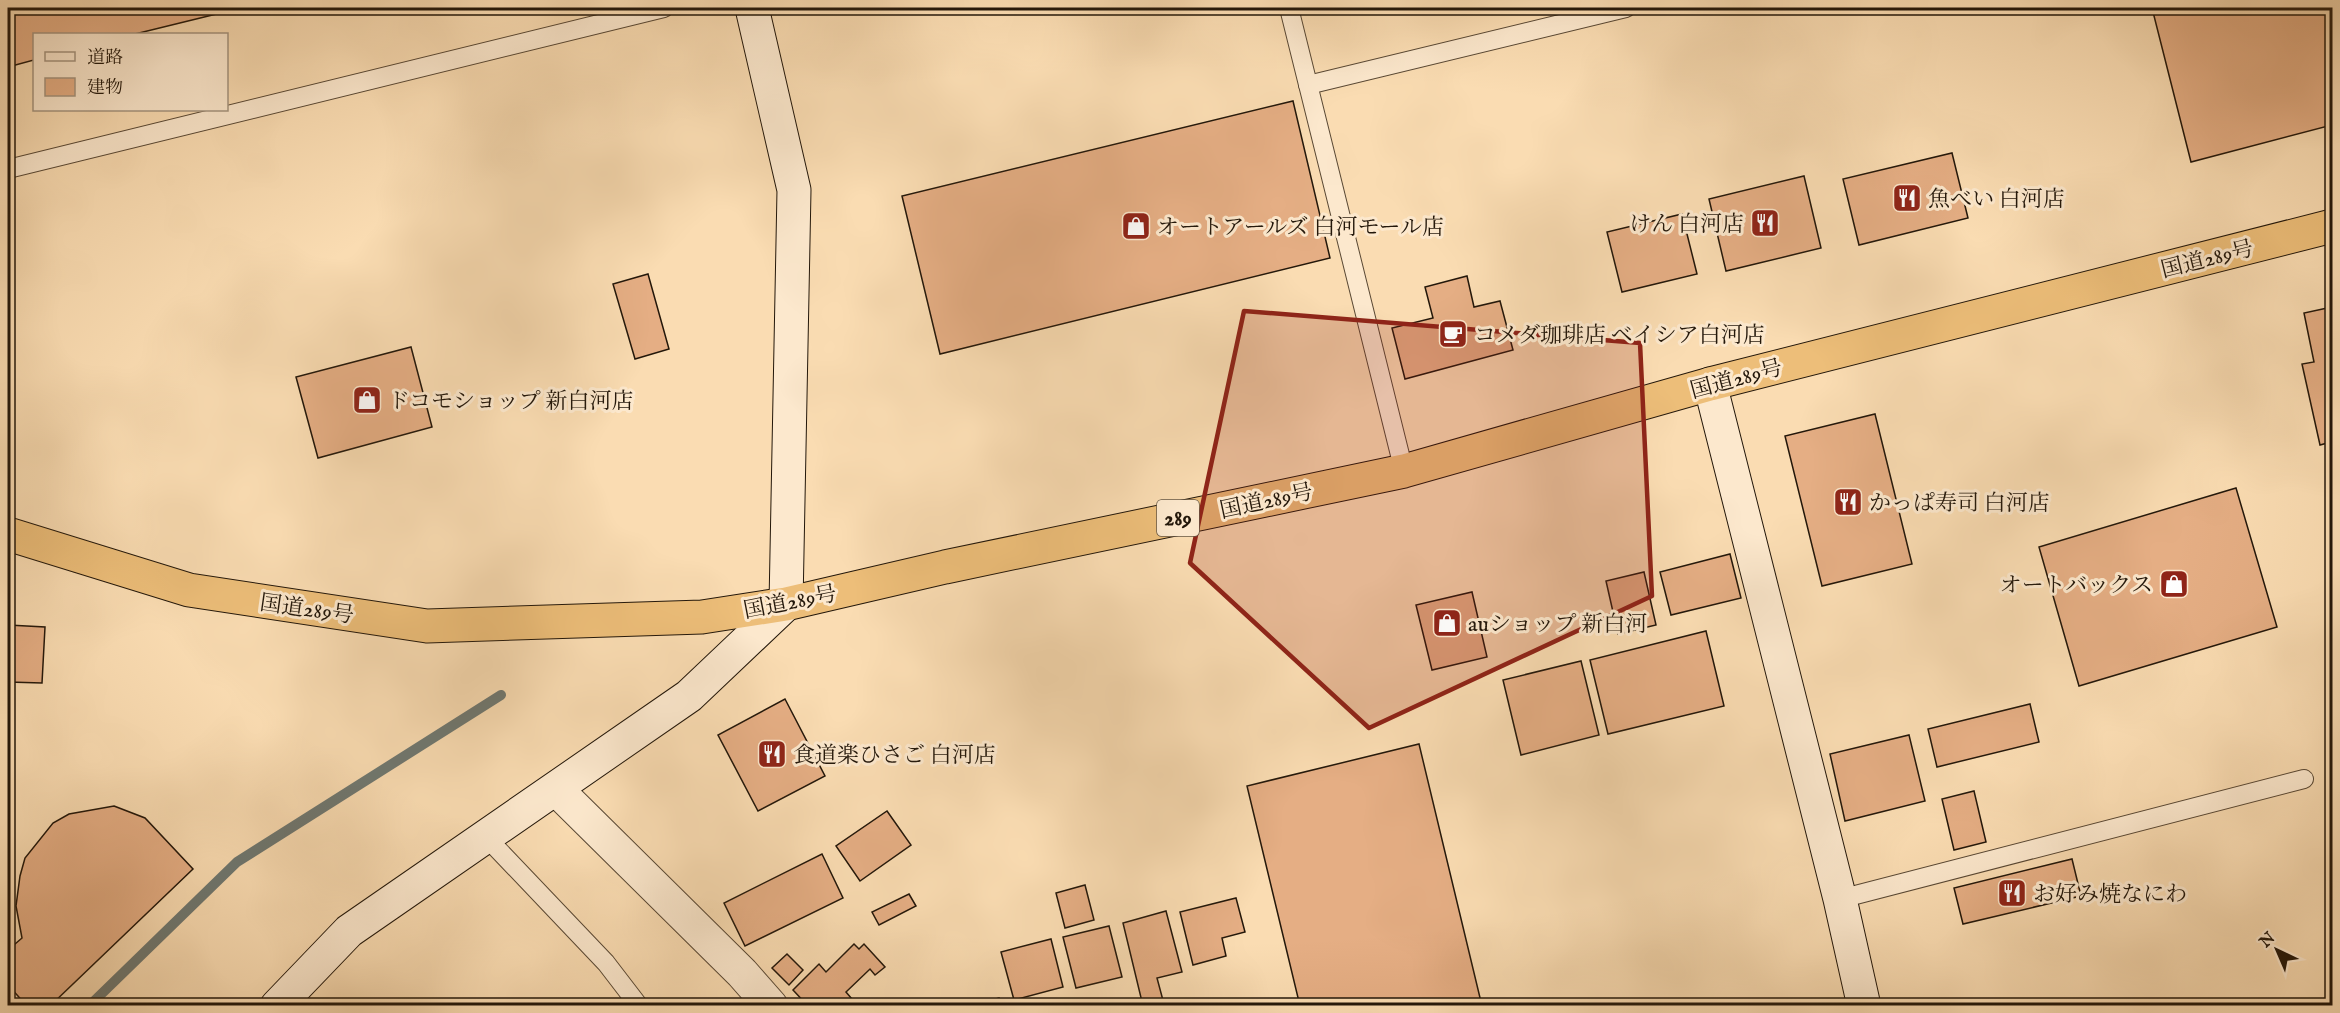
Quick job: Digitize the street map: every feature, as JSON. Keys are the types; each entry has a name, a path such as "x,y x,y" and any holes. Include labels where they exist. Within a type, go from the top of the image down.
{"highway":[{"name":"国道289号","path":"8,534 189,590 427,626 702,617 786,604 945,567 1404,471 1710,384 2332,226"}],"street":[{"path":"277,1005 349,931 487,838 689,696 786,604 794,190 752,8"},
{"path":"1710,384 1840,899 1864,1005"},
{"path":"556,789 771,1005"}],"lane":[{"path":"8,169 664,8"},
{"path":"1290,8 1404,471"},
{"path":"1308,85 1626,8"},
{"path":"1840,899 2304,779"},
{"path":"487,838 606,963 639,1005"}],"highlighted area":[{"path":"1244,311 1640,343 1652,596 1369,728 1190,563"}],"building":[{"path":"8,8 241,8 139,33 33,33 33,60 8,67"},
{"path":"2152,8 2332,8 2332,125 2191,162"},
{"path":"1293,101 1330,258 940,354 902,196"},
{"path":"1952,153 1968,218 1859,245 1843,179"},
{"path":"1804,176 1821,248 1726,271 1709,199"},
{"path":"1682,214 1697,274 1622,292 1607,232"},
{"path":"648,274 669,349 635,359 613,284"},
{"path":"1467,276 1474,307 1500,301 1513,350 1405,379 1392,328 1433,318 1425,287"},
{"path":"2332,307 2332,450 2331,442 2320,445 2302,364 2314,362 2304,313"},
{"path":"411,347 432,427 318,458 296,377"},
{"path":"1875,414 1912,564 1822,586 1785,436"},
{"path":"2236,488 2277,627 2079,686 2039,547"},
{"path":"1730,554 1741,598 1671,615 1660,572"},
{"path":"1644,572 1656,625 1618,634 1606,581"},
{"path":"1472,592 1487,657 1432,670 1416,605"},
{"path":"8,625 45,627 42,683 8,682"},
{"path":"1706,631 1724,706 1608,734 1590,660"},
{"path":"1581,661 1599,735 1521,755 1503,680"},
{"path":"785,699 825,776 758,811 718,735"},
{"path":"2030,704 2039,742 1937,767 1928,729"},
{"path":"1909,735 1925,801 1845,821 1830,754"},
{"path":"1419,744 1482,1006 1300,1006 1247,786"},
{"path":"1974,791 1986,842 1954,850 1942,799"},
{"path":"114,806 145,818 193,869 50,1006 27,1006 8,985 8,950 22,938 16,906 25,858 53,823 69,814"},
{"path":"887,811 911,845 860,881 836,846"},
{"path":"822,854 843,898 745,946 724,903"},
{"path":"2072,859 2081,896 1963,924 1954,888"},
{"path":"1085,885 1094,920 1065,928 1056,893"},
{"path":"909,894 916,906 879,925 872,912"},
{"path":"1236,898 1245,932 1222,938 1226,956 1193,965 1180,912"},
{"path":"1166,911 1182,972 1157,978 1164,1004 1143,1006 1123,923"},
{"path":"1109,926 1122,977 1076,988 1063,937"},
{"path":"1051,939 1063,987 1014,1000 1001,952"},
{"path":"854,944 859,949 864,944 885,967 875,975 870,969 846,992 858,1006 808,1006 793,990 819,964 826,972"},
{"path":"787,954 803,970 789,985 772,968"},
{"path":"999,998 1001,1006 972,1006"}],"waterway":[{"path":"89,1006 237,862 501,695"}],"place":[{"name":"魚べい 白河店","path":"1907,198"},
{"name":"けん 白河店","path":"1765,223"},
{"name":"オートアールズ 白河モール店","path":"1136,226"},
{"name":"コメダ珈琲店 ベイシア白河店","path":"1453,334"},
{"name":"ドコモショップ 新白河店","path":"367,400"},
{"name":"かっぱ寿司 白河店","path":"1848,502"},
{"name":"オートバックス","path":"2174,584"},
{"name":"auショップ 新白河","path":"1447,623"},
{"name":"食道楽ひさご 白河店","path":"772,754"},
{"name":"お好み焼なにわ","path":"2012,893"}]}
